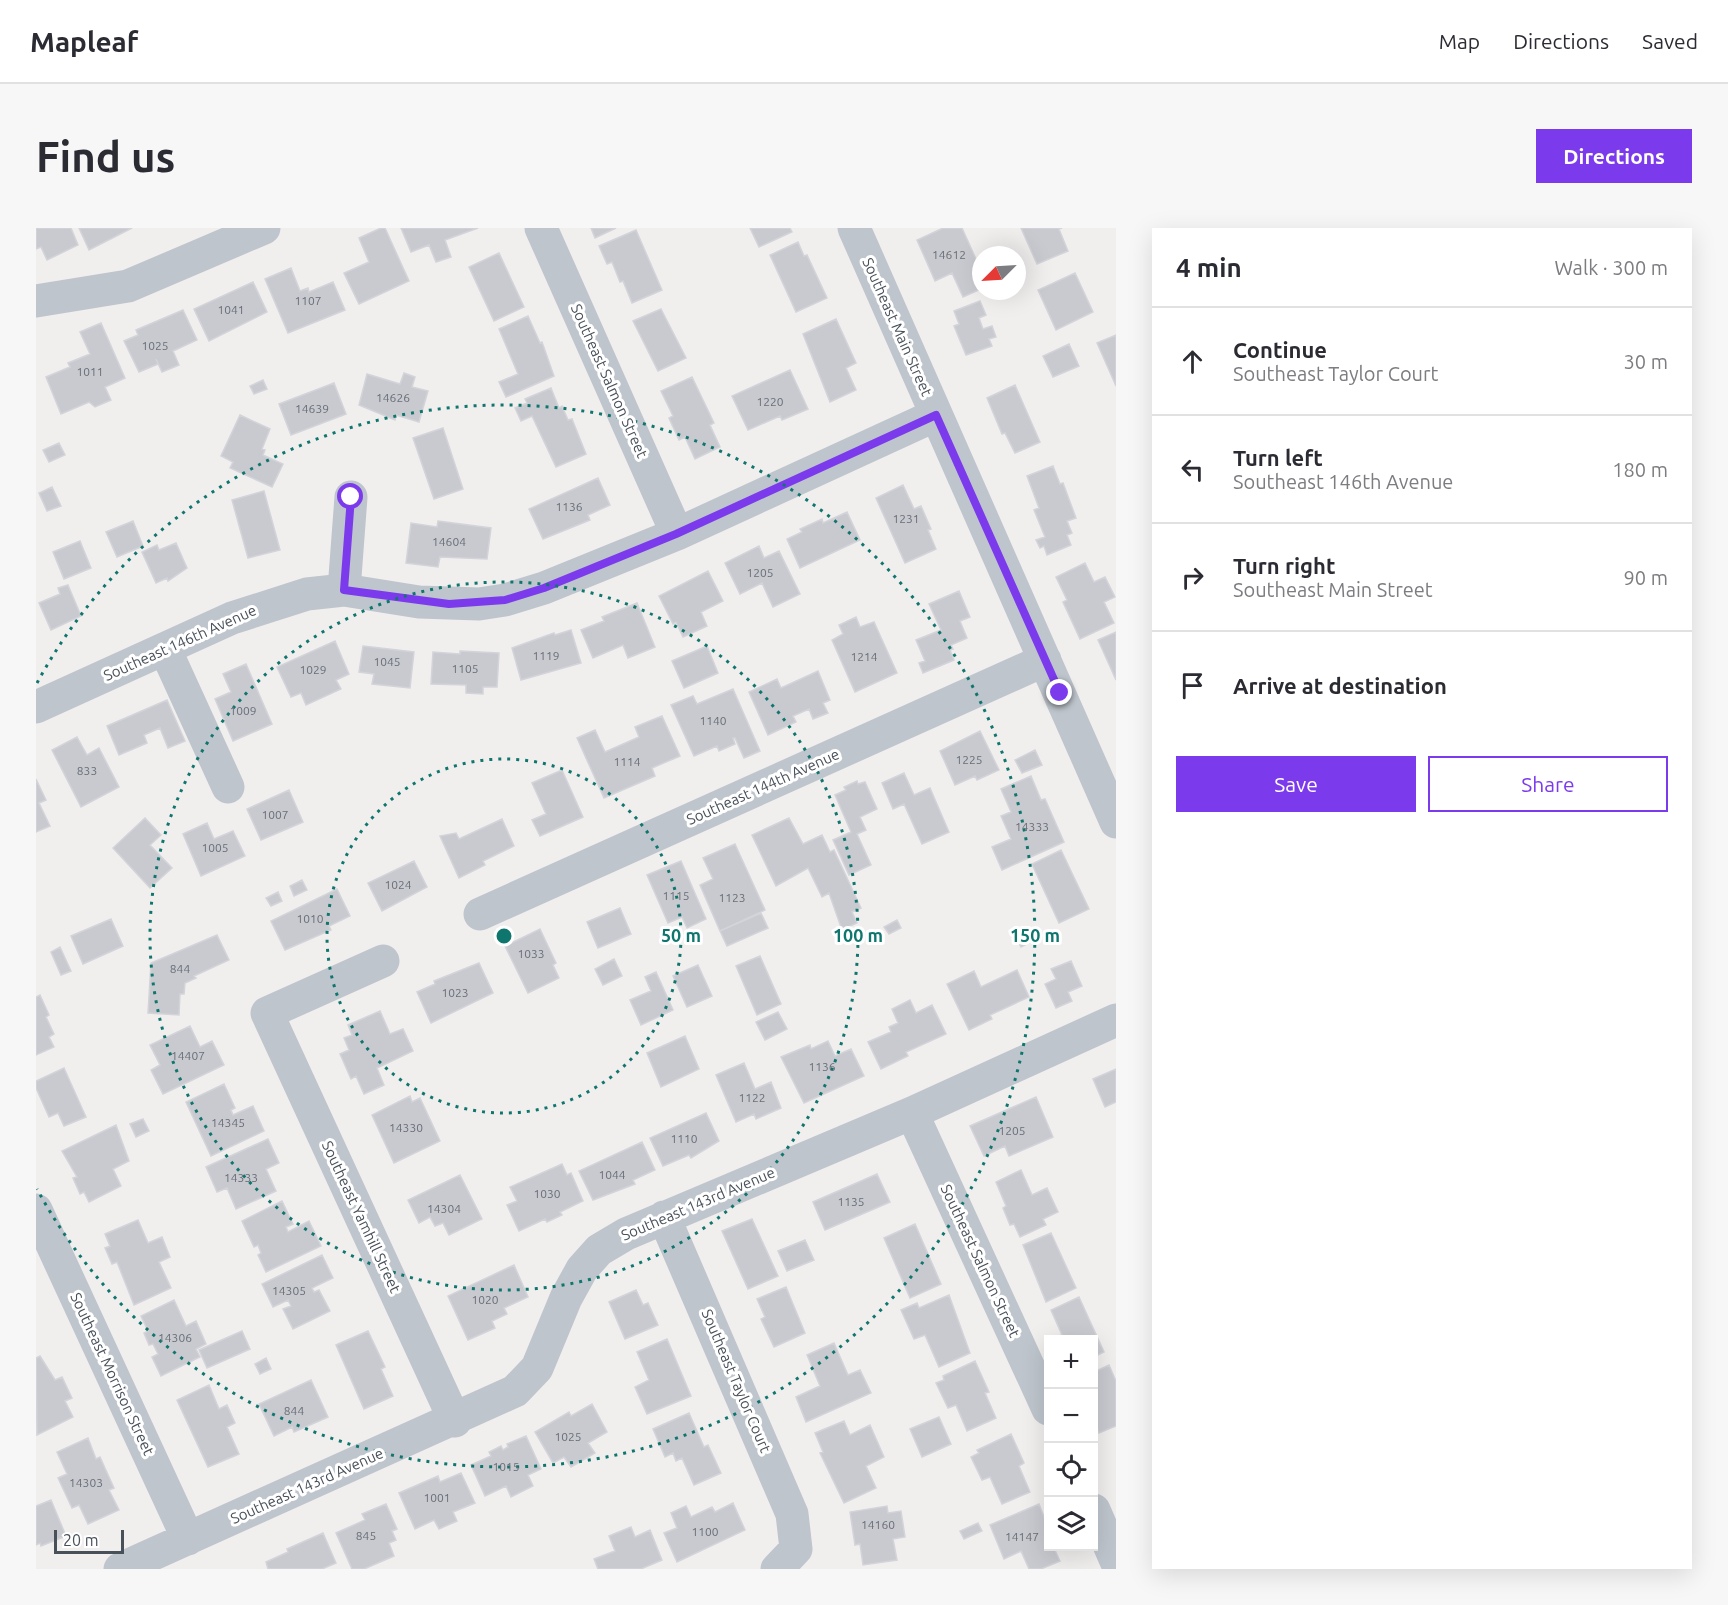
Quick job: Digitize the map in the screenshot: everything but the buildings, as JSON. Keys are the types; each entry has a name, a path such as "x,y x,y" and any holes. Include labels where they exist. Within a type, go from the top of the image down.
{"street":[{"path":"36,301 128,286 264,228"},
{"name":"Southeast Salmon Street","path":"542,228 676,534"},
{"name":"Southeast Main Street","path":"854,228 1116,822"},
{"name":"Southeast 146th Avenue","path":"36,707 232,618 275,602 307,594 344,590 429,603 479,604 505,600 544,588 676,534 936,415"},
{"path":"344,590 351,497"},
{"path":"165,649 228,787"},
{"name":"Southeast 144th Avenue","path":"480,914 1045,660"},
{"name":"Southeast Yamhill Street","path":"383,960 267,1013 454,1420"},
{"name":"Southeast 143rd Avenue","path":"120,1569 515,1391 537,1368 566,1298 582,1269 599,1250 626,1234 912,1113 1116,1020"},
{"name":"Southeast Salmon Street","path":"912,1113 1044,1400"},
{"name":"Southeast Morrison Street","path":"36,1210 188,1539"},
{"name":"Southeast Taylor Court","path":"664,1217 792,1514 786,1559"},
{"path":"1098,1519 1116,1561"}],"route":[{"path":"351,497 344,590 419,602 479,604 505,600 544,588 676,534 936,415 1060,693"}]}
